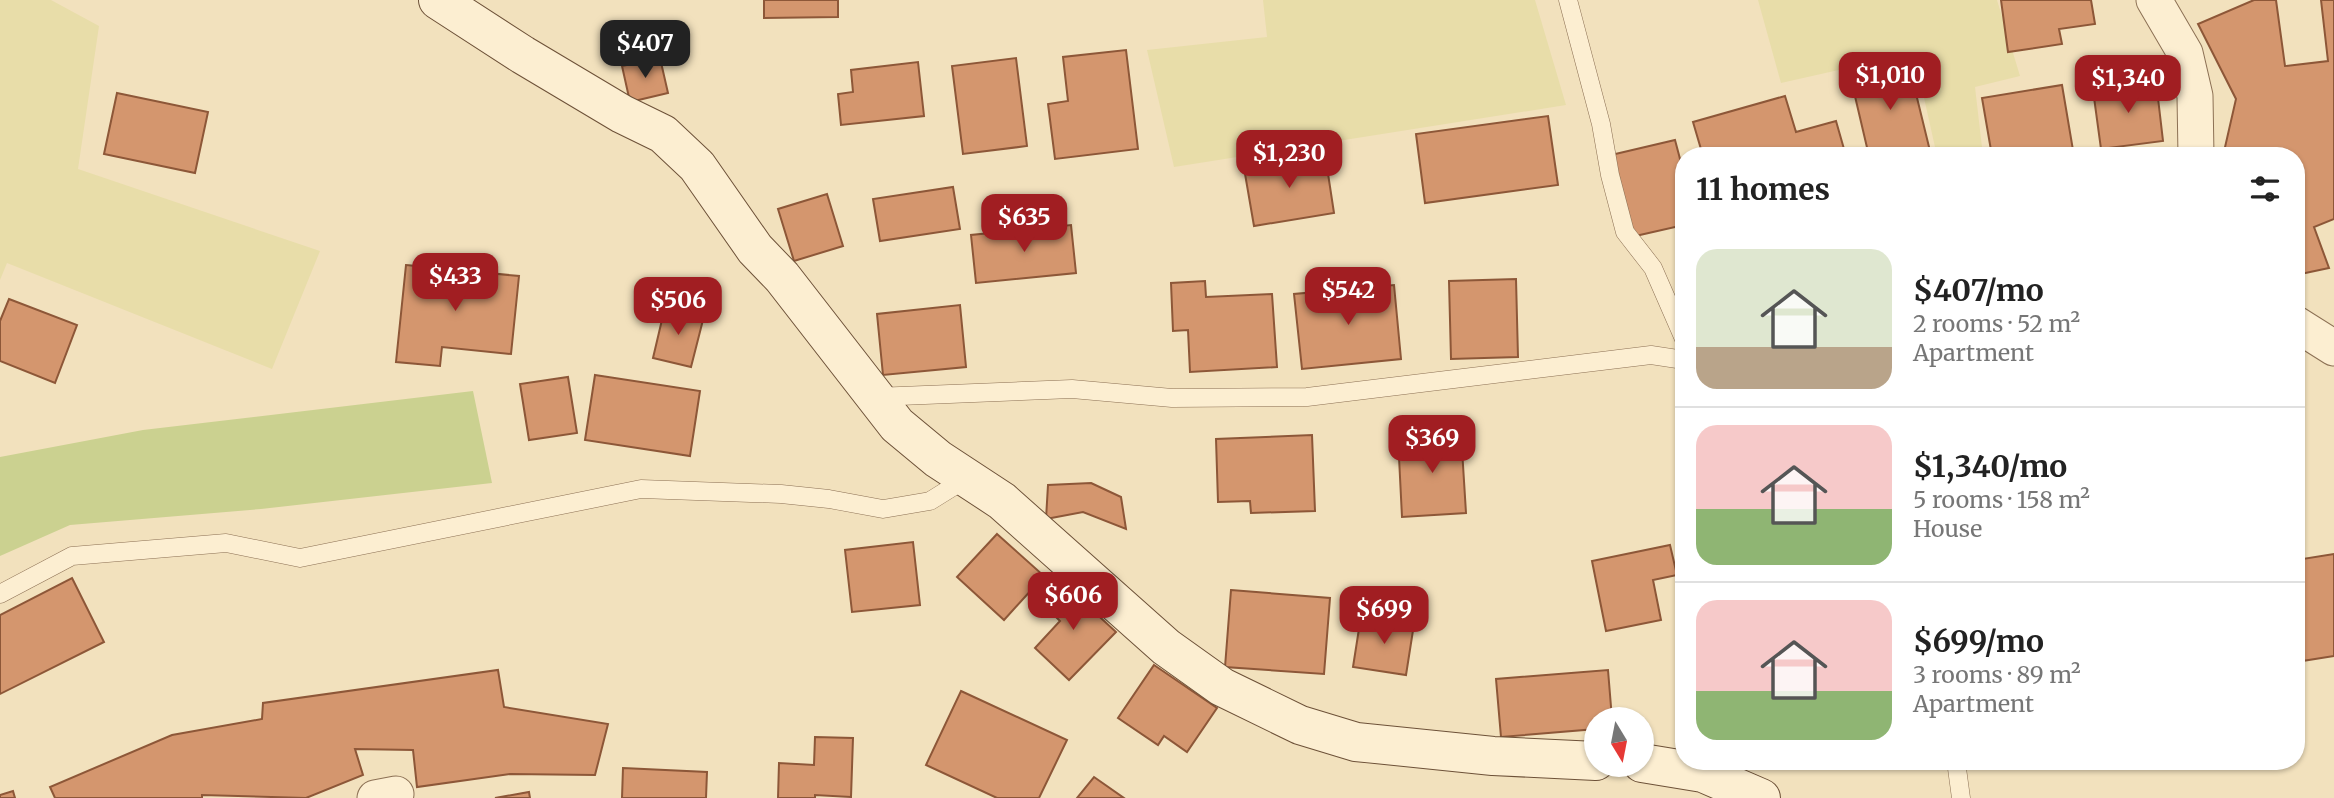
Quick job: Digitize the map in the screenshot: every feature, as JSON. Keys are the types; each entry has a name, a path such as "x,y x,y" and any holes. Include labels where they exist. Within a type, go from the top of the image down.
{"street":[{"path":"438,0 523,55 663,134 697,166 755,248 782,277 897,425 938,459 1002,501 1166,647 1222,687 1300,725 1356,742 1493,756 1584,760"},
{"path":"2154,0 2185,53 2195,96 2196,147"},
{"path":"2305,330 2334,348"},
{"path":"1654,765 1675,768"},
{"path":"1685,770 1703,773 1761,798"}],"lane":[{"path":"1568,0 1601,124 1609,175 1625,232 1653,268 1675,318"},
{"path":"874,397 1072,388 1172,398 1307,397 1651,355 1675,359"},
{"path":"0,594 72,556 226,543 300,558 641,489 782,494 883,509 930,501 967,478"},
{"path":"1957,770 1961,798"}],"shaded area":[{"path":"0,0 51,0 99,26 78,169 320,251 272,369 7,263 0,280"},
{"path":"1263,0 1535,0 1566,105 1174,167 1147,50 1267,37"},
{"path":"1758,0 1997,0 2020,76 1975,87 1982,147 1935,147 1914,53 1781,83"}],"green space":[{"path":"473,391 492,483 261,509 70,525 0,556 0,457 143,430"}],"building":[{"path":"764,0 838,0 838,17 764,18"},
{"path":"2001,0 2091,0 2095,24 2059,29 2062,44 2008,52"},
{"path":"2254,0 2276,0 2285,66 2328,61 2321,0 2334,0 2334,219 2314,227 2329,268 2305,273 2305,147 2225,147 2236,99 2198,24"},
{"path":"1126,50 1138,149 1055,159 1048,104 1068,101 1063,57"},
{"path":"660,58 668,93 630,102 622,66"},
{"path":"1016,58 1027,146 963,154 952,66"},
{"path":"1908,61 1929,147 1867,147 1850,75"},
{"path":"918,62 924,116 841,125 838,94 853,92 851,70"},
{"path":"2156,81 2163,141 2101,147 2093,90"},
{"path":"2062,85 2072,147 1990,147 1982,98"},
{"path":"117,93 208,112 195,173 104,154"},
{"path":"1785,96 1796,132 1836,121 1843,147 1700,147 1693,122"},
{"path":"1548,116 1558,185 1425,203 1416,134"},
{"path":"1675,140 1675,227 1631,237 1611,155"},
{"path":"1325,154 1334,213 1254,226 1244,168"},
{"path":"953,187 960,229 880,241 873,199"},
{"path":"827,194 843,246 794,261 778,209"},
{"path":"1071,225 1076,273 976,283 971,235"},
{"path":"406,265 519,276 511,354 442,347 440,366 396,362"},
{"path":"1516,279 1518,357 1451,359 1449,281"},
{"path":"1205,281 1206,297 1272,294 1277,367 1190,372 1188,330 1173,331 1171,283"},
{"path":"1394,285 1401,359 1302,369 1294,294"},
{"path":"9,299 77,325 55,383 0,361 0,321"},
{"path":"960,305 966,367 883,375 877,314"},
{"path":"665,307 704,316 691,367 653,358"},
{"path":"595,375 700,391 690,456 585,440"},
{"path":"568,377 577,433 529,440 520,384"},
{"path":"1461,433 1466,513 1402,517 1398,437"},
{"path":"1312,435 1315,511 1251,513 1250,501 1218,502 1216,439"},
{"path":"1091,483 1121,497 1126,529 1083,512 1046,519 1048,485"},
{"path":"997,534 1044,576 1004,620 957,577"},
{"path":"913,542 920,605 852,612 845,550"},
{"path":"1670,545 1675,575 1653,580 1661,620 1606,631 1592,561"},
{"path":"2334,554 2334,656 2305,661 2305,559"},
{"path":"72,578 104,642 0,694 0,615"},
{"path":"1062,582 1116,632 1069,680 1035,648 1060,621 1042,603"},
{"path":"1231,590 1330,598 1324,674 1225,667"},
{"path":"1361,616 1414,624 1406,675 1353,667"},
{"path":"1154,665 1217,708 1187,752 1164,736 1158,745 1118,718"},
{"path":"498,670 504,707 608,724 595,775 510,774 417,787 413,750 355,749 363,775 306,798 202,795 202,798 55,798 50,787 172,735 262,719 263,703"},
{"path":"1608,670 1611,707 1584,707 1584,730 1501,737 1496,679"},
{"path":"961,691 1067,740 1039,798 997,798 926,765"},
{"path":"815,737 853,738 851,797 815,795 815,798 778,798 779,763 814,765"},
{"path":"623,768 707,772 706,798 622,798"},
{"path":"1094,777 1124,798 1077,798"},
{"path":"13,791 15,798 0,798 0,795"},
{"path":"529,792 530,798 495,798"}]}
